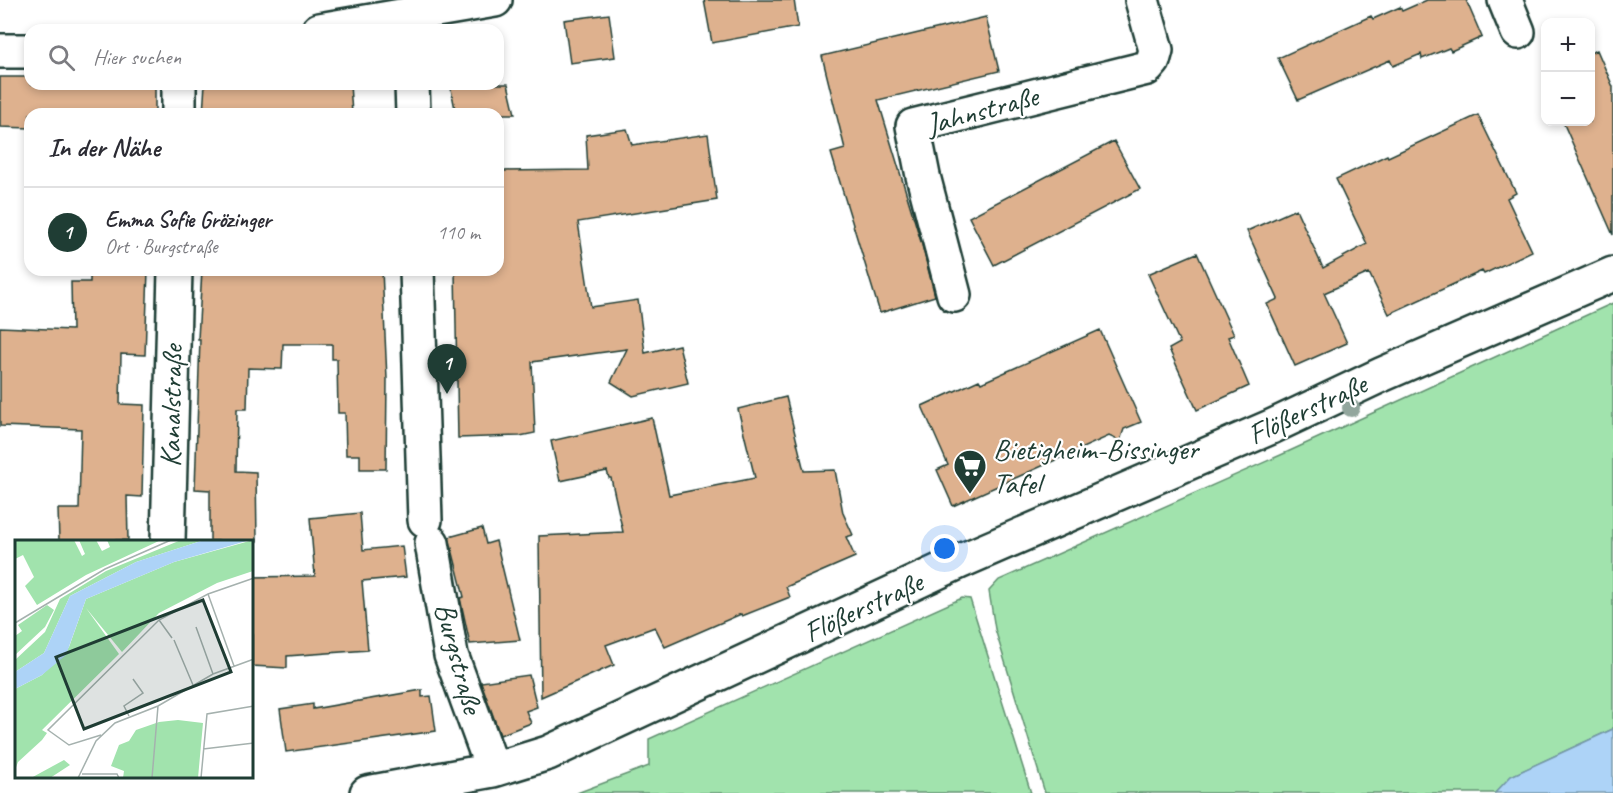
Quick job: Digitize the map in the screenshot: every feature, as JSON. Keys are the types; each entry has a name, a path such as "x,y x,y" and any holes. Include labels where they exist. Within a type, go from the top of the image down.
{"street":[{"path":"410,23 495,0"},
{"name":"Jahnstraße","path":"954,295 923,176 913,126 1147,68 1153,61 1156,50 1142,0"},
{"path":"1505,0 1518,32"},
{"path":"0,51 24,51"},
{"path":"179,90 179,108"},
{"path":"412,90 413,108"},
{"name":"Flößerstraße","path":"367,793 493,770 549,753 961,561 1271,427 1381,375 1613,274"},
{"name":"Kanalstraße","path":"168,540 175,276"},
{"name":"Burgstraße","path":"417,276 428,532 451,655 493,770"}],"green space":[{"path":"1613,303 1613,729 1511,776 1495,793 1045,793 995,629 989,591 999,580 1283,454"},
{"path":"962,598 970,599 1031,793 577,793 649,766 649,739"}],"water":[{"path":"1613,729 1613,793 1495,793 1511,776"}],"building":[{"path":"704,0 794,0 798,27 712,43"},
{"path":"1427,0 1466,0 1482,37 1451,51 1449,48 1422,59 1421,54 1393,66 1390,60 1298,100 1278,58 1371,16 1373,19 1400,7 1402,11"},
{"path":"609,14 615,57 570,63 564,20"},
{"path":"986,17 999,71 878,100 935,296 880,313 831,153 845,149 822,56"},
{"path":"1597,50 1613,87 1613,235 1565,126 1595,126 1595,51"},
{"path":"0,77 24,77 24,90 155,90 155,108 24,108 24,128 0,127"},
{"path":"504,84 508,84 515,114 504,114 504,108 455,108 451,90 504,90"},
{"path":"205,90 350,90 352,108 203,108"},
{"path":"1478,115 1516,193 1507,198 1532,251 1484,274 1482,271 1389,314 1369,273 1324,293 1347,343 1295,366 1267,304 1278,299 1247,231 1296,209 1323,268 1367,244 1336,179"},
{"path":"627,129 632,145 708,134 717,200 578,222 591,307 638,300 645,353 679,345 688,383 633,396 611,382 627,349 532,362 535,433 520,436 458,438 455,276 504,276 504,171 588,170 586,135"},
{"path":"1114,141 1140,189 994,265 969,217"},
{"path":"1197,253 1234,335 1228,337 1249,386 1197,410 1169,349 1180,343 1148,274"},
{"path":"90,276 148,276 145,355 121,354 120,404 144,405 142,497 127,496 128,540 59,540 58,509 79,509 81,429 0,426 0,327 72,330 71,282 90,282"},
{"path":"202,276 382,276 387,379 386,469 360,469 360,455 346,455 345,413 338,413 337,359 332,359 332,344 283,344 282,369 248,368 247,409 237,409 236,471 256,472 257,541 210,540 210,490 195,489 200,339 198,339"},
{"path":"1100,330 1141,422 1124,429 1120,441 1109,436 953,506 937,470 948,465 922,406 979,380 981,383"},
{"path":"786,397 804,471 835,470 843,513 853,535 846,537 855,557 786,587 790,597 742,616 741,614 665,647 655,627 606,645 614,665 541,697 539,536 623,532 611,478 607,471 560,481 551,441 652,418 669,495 755,478 738,409"},
{"path":"360,513 363,550 402,546 406,577 362,581 368,650 287,656 287,668 254,666 254,577 315,576 310,518"},
{"path":"482,528 486,544 496,541 520,640 470,644 460,598 464,597 449,537"},
{"path":"529,675 537,707 526,711 531,723 500,735 481,682"},
{"path":"422,690 422,697 431,696 436,731 286,752 280,709 313,704 313,709"}],"place":[{"name":"Emma Sofie Grözinger","path":"447,394"},
{"name":"Bietigheim-Bissinger Tafel","path":"970,495"}]}
